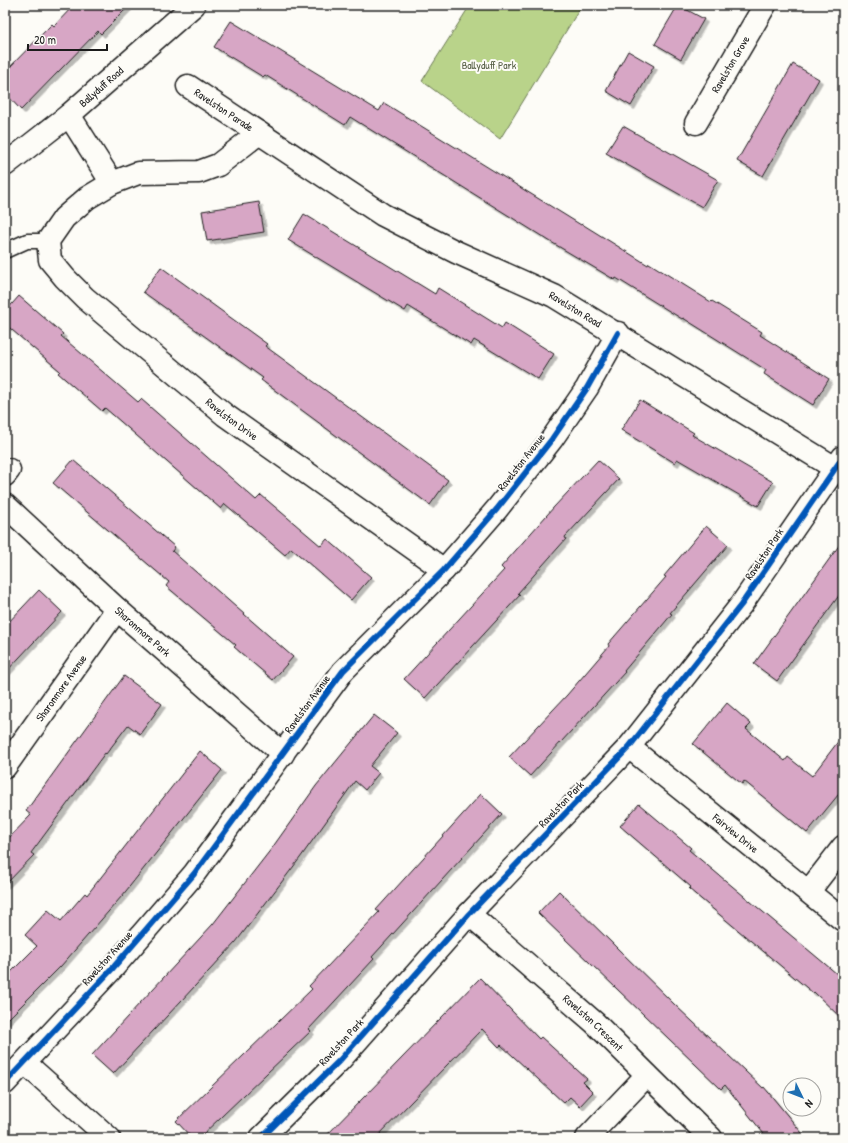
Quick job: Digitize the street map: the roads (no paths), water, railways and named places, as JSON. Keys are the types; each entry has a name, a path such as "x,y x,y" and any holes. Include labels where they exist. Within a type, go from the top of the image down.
{"street":[{"name":"Ballyduff Road","path":"5,165 69,115 194,5"},
{"name":"Ravelston Grove","path":"696,123 764,5"},
{"name":"Ravelston Parade","path":"188,86 307,165"},
{"path":"69,115 112,183"},
{"name":"Ravelston Parade","path":"48,241 64,218 87,198 112,183 138,173 199,172 218,165 259,133"},
{"name":"Ravelston Road","path":"307,165 383,215 456,252 554,296 839,463"},
{"name":"Ravelston Drive","path":"48,241 50,260 80,294 225,415 444,570"},
{"name":"Ravelston Avenue","path":"5,1083 112,969 194,874 343,671 444,570 497,509 552,439 587,388 618,333"},
{"name":"Ravelston Park","path":"261,1138 340,1060 470,914 629,746 741,605 839,463"},
{"name":"Sharonmore Park","path":"5,505 117,609 283,754"},
{"name":"Sharonmore Avenue","path":"5,767 117,609"},
{"name":"Fairview Drive","path":"629,746 843,920"},
{"path":"809,891 843,847"},
{"name":"Ravelston Crescent","path":"470,914 595,1023 711,1138"},
{"path":"25,1062 108,1138"},
{"path":"587,1138 647,1075"}],"lane":[{"path":"5,251 27,241 48,241"}],"park label":[{"name":"Ballyduff Park","path":"489,65"}]}
